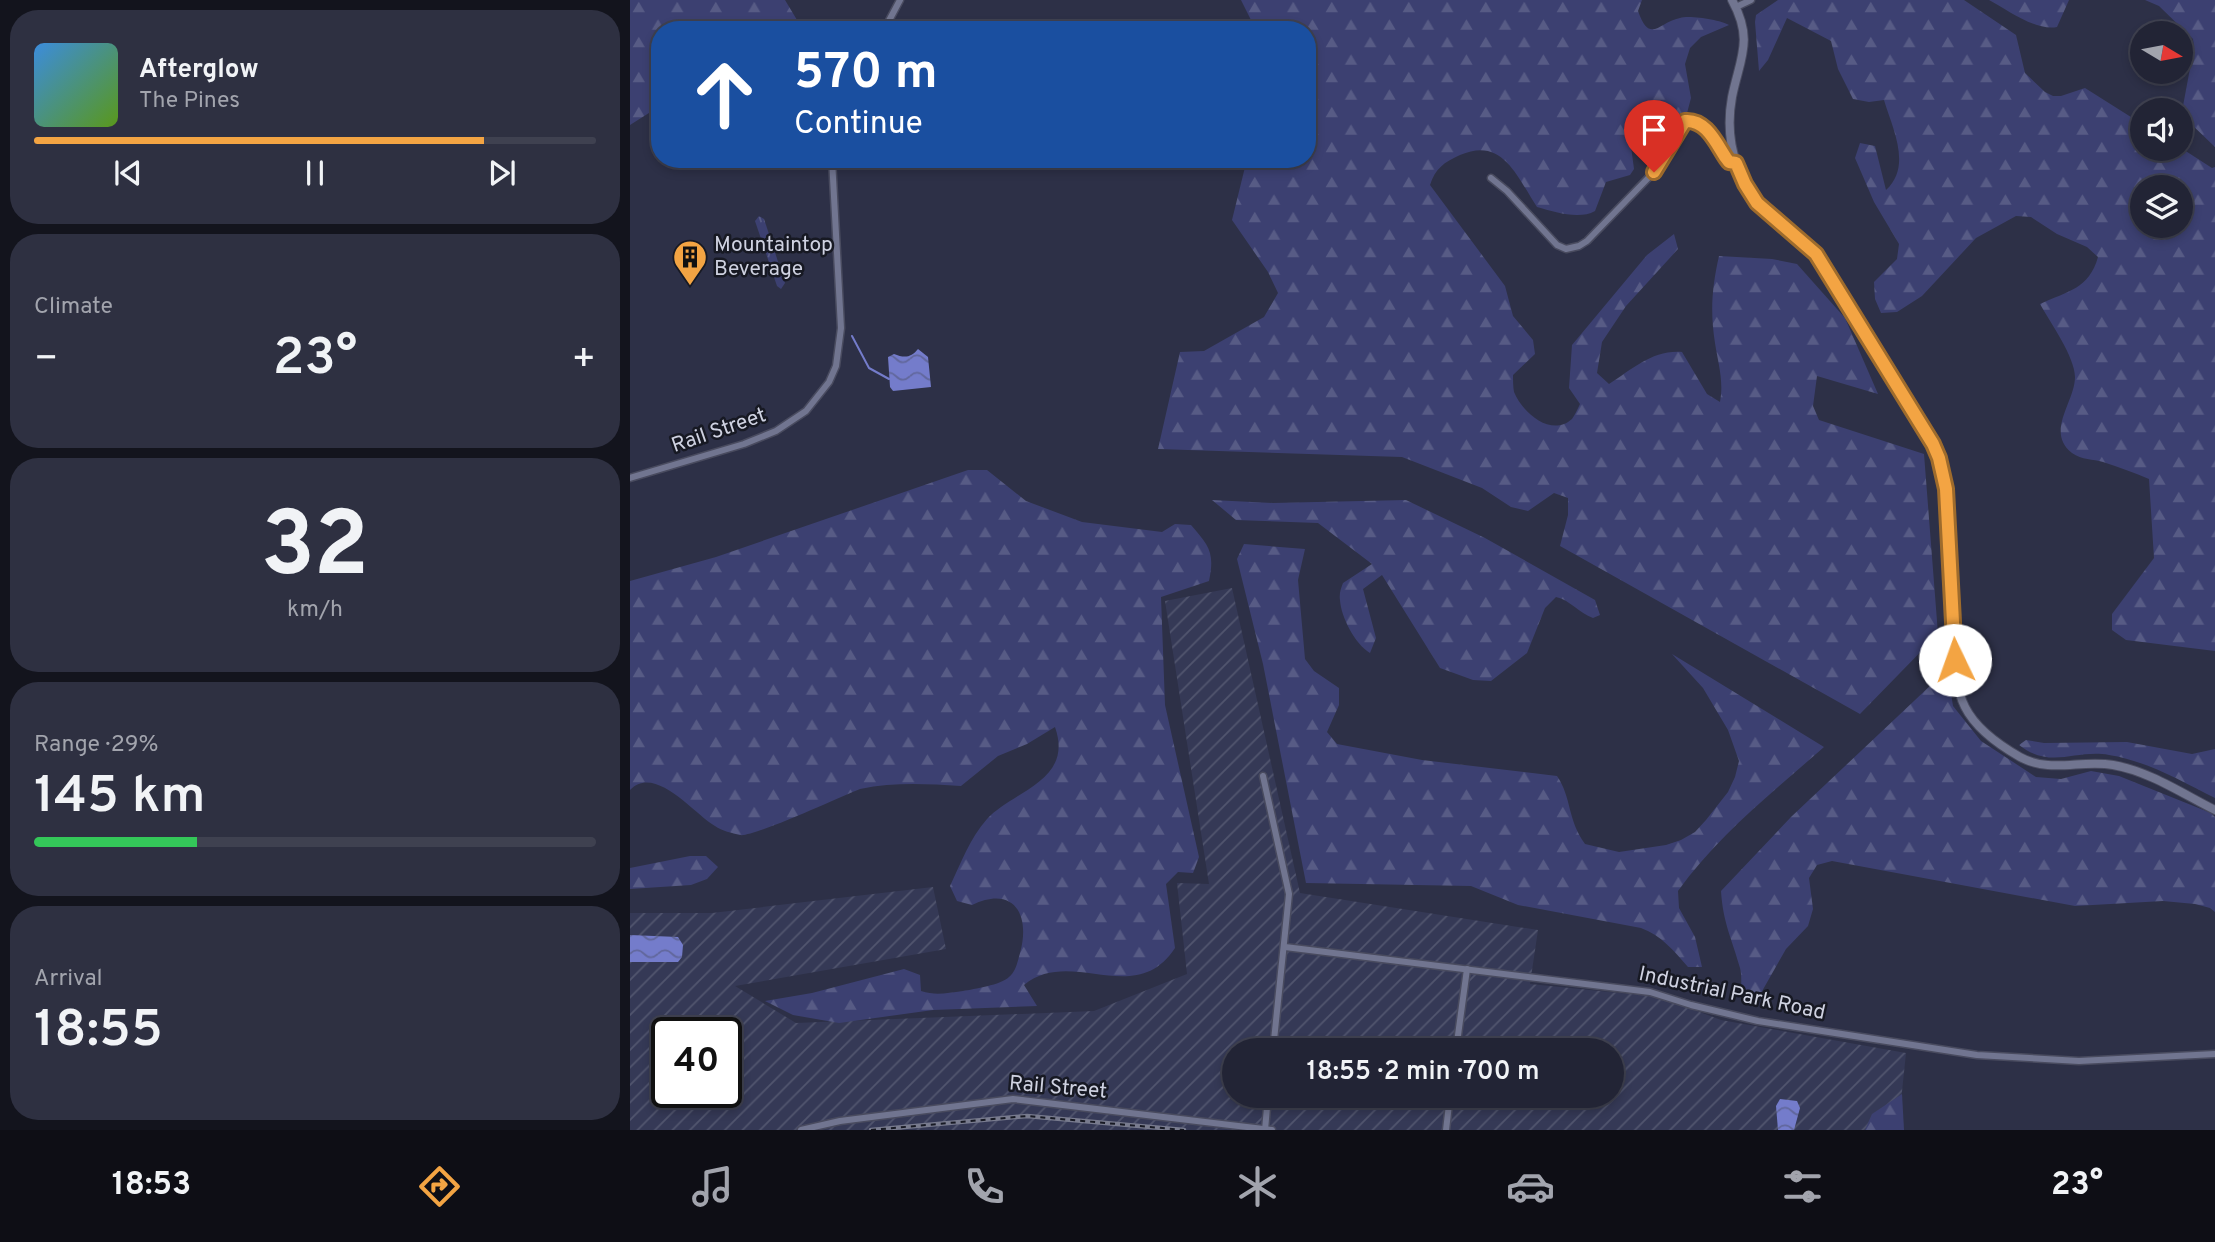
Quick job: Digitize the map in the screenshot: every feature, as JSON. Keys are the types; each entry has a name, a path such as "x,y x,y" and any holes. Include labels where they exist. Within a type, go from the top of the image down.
{"street":[{"path":"889,21 900,0"},
{"path":"1751,0 1734,3 1745,38 1729,119 1736,163 1757,203 1816,254 1933,444 1946,489 1957,680 1962,701 1975,722 2004,747 2034,763 2057,767 2101,763 2123,767 2145,774 2215,810"},
{"path":"1491,178 1507,191 1557,245 1566,249 1579,246 1587,240 1637,191 1661,163 1685,121 1694,120 1703,125 1729,162 1736,163"},
{"name":"Rail Street","path":"630,478 744,444 776,431 806,411 829,382 836,366 841,328 832,168"},
{"path":"1263,776 1289,894 1274,1038"},
{"name":"Industrial Park Road","path":"1285,947 1650,992 1720,1013 1758,1021 1977,1055 2078,1061 2215,1054"},
{"path":"1458,1038 1467,970"},
{"name":"Rail Street","path":"801,1130 839,1121 1013,1099 1272,1130"},
{"path":"1265,1130 1267,1108"},
{"path":"1446,1130 1449,1108"}],"shaded area":[{"path":"1232,588 1300,893 1538,930 1530,984 1660,997 1721,1020 1906,1053 1898,1130 630,1130 630,913 712,913 933,887 946,949 735,986 796,1023 1094,1011 1187,974 1177,883 1209,884 1165,601"}],"green space":[{"path":"630,0 785,0 795,21 651,21 651,112 630,125"},
{"path":"1241,0 1642,0 1638,11 1642,21 1651,29 1685,17 1705,18 1729,25 1701,37 1690,48 1685,64 1691,98 1687,113 1666,124 1663,131 1651,119 1637,111 1630,116 1628,124 1634,169 1630,175 1606,182 1595,211 1574,215 1537,207 1507,163 1498,155 1487,151 1475,151 1449,160 1437,170 1430,185 1505,286 1513,316 1533,340 1535,354 1513,375 1514,390 1523,407 1547,424 1564,424 1572,419 1580,404 1569,388 1572,345 1647,255 1674,234 1678,249 1626,306 1602,342 1597,373 1609,384 1652,357 1682,352 1707,394 1720,402 1721,379 1712,310 1719,256 1772,259 1797,264 1845,318 1878,394 1817,376 1813,406 1819,420 1924,454 1938,634 1860,714 1560,546 1568,515 1568,498 1554,493 1528,511 1511,507 1482,488 1402,457 1158,449 1180,352 1204,351 1264,317 1278,293 1268,272 1232,220 1245,168 1316,168 1316,21 1252,21"},
{"path":"1778,0 1964,0 2016,35 2025,73 2045,92 2061,96 2085,88 2130,116 2130,161 2193,161 2193,156 2212,168 2215,167 2215,651 2126,640 2112,630 2112,614 2154,558 2149,479 2103,462 2080,457 2064,445 2061,426 2074,387 2074,369 2067,350 2040,304 2083,283 2098,257 2087,247 2057,234 2031,217 2016,216 1976,238 1922,296 1897,312 1881,313 1875,299 1874,282 1897,259 1899,244 1874,202 1855,158 1860,143 1875,146 1886,190 1894,180 1898,170 1898,147 1884,100 1869,102 1853,99 1838,69 1831,41 1787,18 1768,60 1759,71 1756,15"},
{"path":"1989,0 2069,0 2057,27 2049,27 2022,19"},
{"path":"2145,0 2215,0 2215,147 2193,126 2193,98 2184,98 2187,84 2193,84 2193,21 2174,21 2159,6"},
{"path":"759,216 764,219 785,283 781,289 777,286 755,221"},
{"path":"968,470 987,470 1026,501 1082,522 1162,532 1175,524 1191,525 1209,550 1209,581 1161,597 1165,705 1199,857 1193,873 1178,872 1166,884 1175,948 1159,966 1141,974 1122,976 1062,971 1042,975 1024,985 1037,1006 933,1010 839,1023 793,1015 765,1001 812,993 904,969 920,975 921,991 937,994 987,986 1011,975 1023,939 1023,926 1016,907 1008,901 998,899 972,905 957,901 950,886 971,842 987,819 1049,772 1056,760 1059,745 1055,727 1027,744 998,756 961,786 898,784 860,789 748,834 724,831 662,787 651,783 640,784 630,790 630,581 716,557"},
{"path":"1212,500 1273,503 1406,500 1485,538 1595,600 1600,615 1593,618 1556,597 1545,608 1527,653 1491,681 1473,680 1440,668 1382,575 1363,589 1376,638 1370,653 1350,630 1343,614 1340,596 1343,583 1372,564 1318,523 1236,520"},
{"path":"1244,544 1305,549 1298,580 1305,659 1314,671 1339,688 1339,705 1327,732 1337,744 1422,760 1557,776 1565,792 1575,826 1585,844 1619,852 1681,840 1695,832 1706,820 1728,792 1735,777 1739,761 1728,730 1703,688 1672,654 1824,747 1728,833 1678,891 1679,908 1695,937 1702,967 1688,967 1661,939 1641,928 1518,905 1471,886 1306,883 1263,664 1237,559"},
{"path":"1949,681 1953,706 1981,741 2036,777 2061,779 2091,771 2119,776 2211,813 2215,817 2215,912 2195,904 2163,901 2075,906 1832,861 1817,865 1809,878 1813,909 1808,926 1786,949 1761,993 1744,1001 1740,968 1726,922 1721,891 1791,817 1932,684"},
{"path":"2026,740 2044,743 2127,742 2192,754 2215,749 2215,798 2164,772 2137,762 2097,754 2053,758 2042,756 2019,745"},
{"path":"690,856 706,856 718,867 707,879 691,885 630,889 630,868"},
{"path":"1902,1094 1904,1130 1865,1130 1872,1114"}],"water":[{"path":"918,349 928,357 931,387 893,391 890,387 888,357 894,354 907,356"},
{"path":"630,935 678,937 683,945 682,957 678,962 630,962"},
{"path":"1780,1099 1797,1101 1800,1108 1794,1130 1778,1130 1776,1106"}],"waterway":[{"path":"852,336 869,368 889,379"}],"railway":[{"path":"871,1130 1027,1116 1184,1130"}],"place":[{"name":"Mountaintop Beverage","path":"690,287"}],"route":[{"path":"1654,172 1685,121 1694,120 1703,125 1729,162 1736,163 1757,203 1816,254 1875,348 1933,444 1944,476 1955,660"}]}
